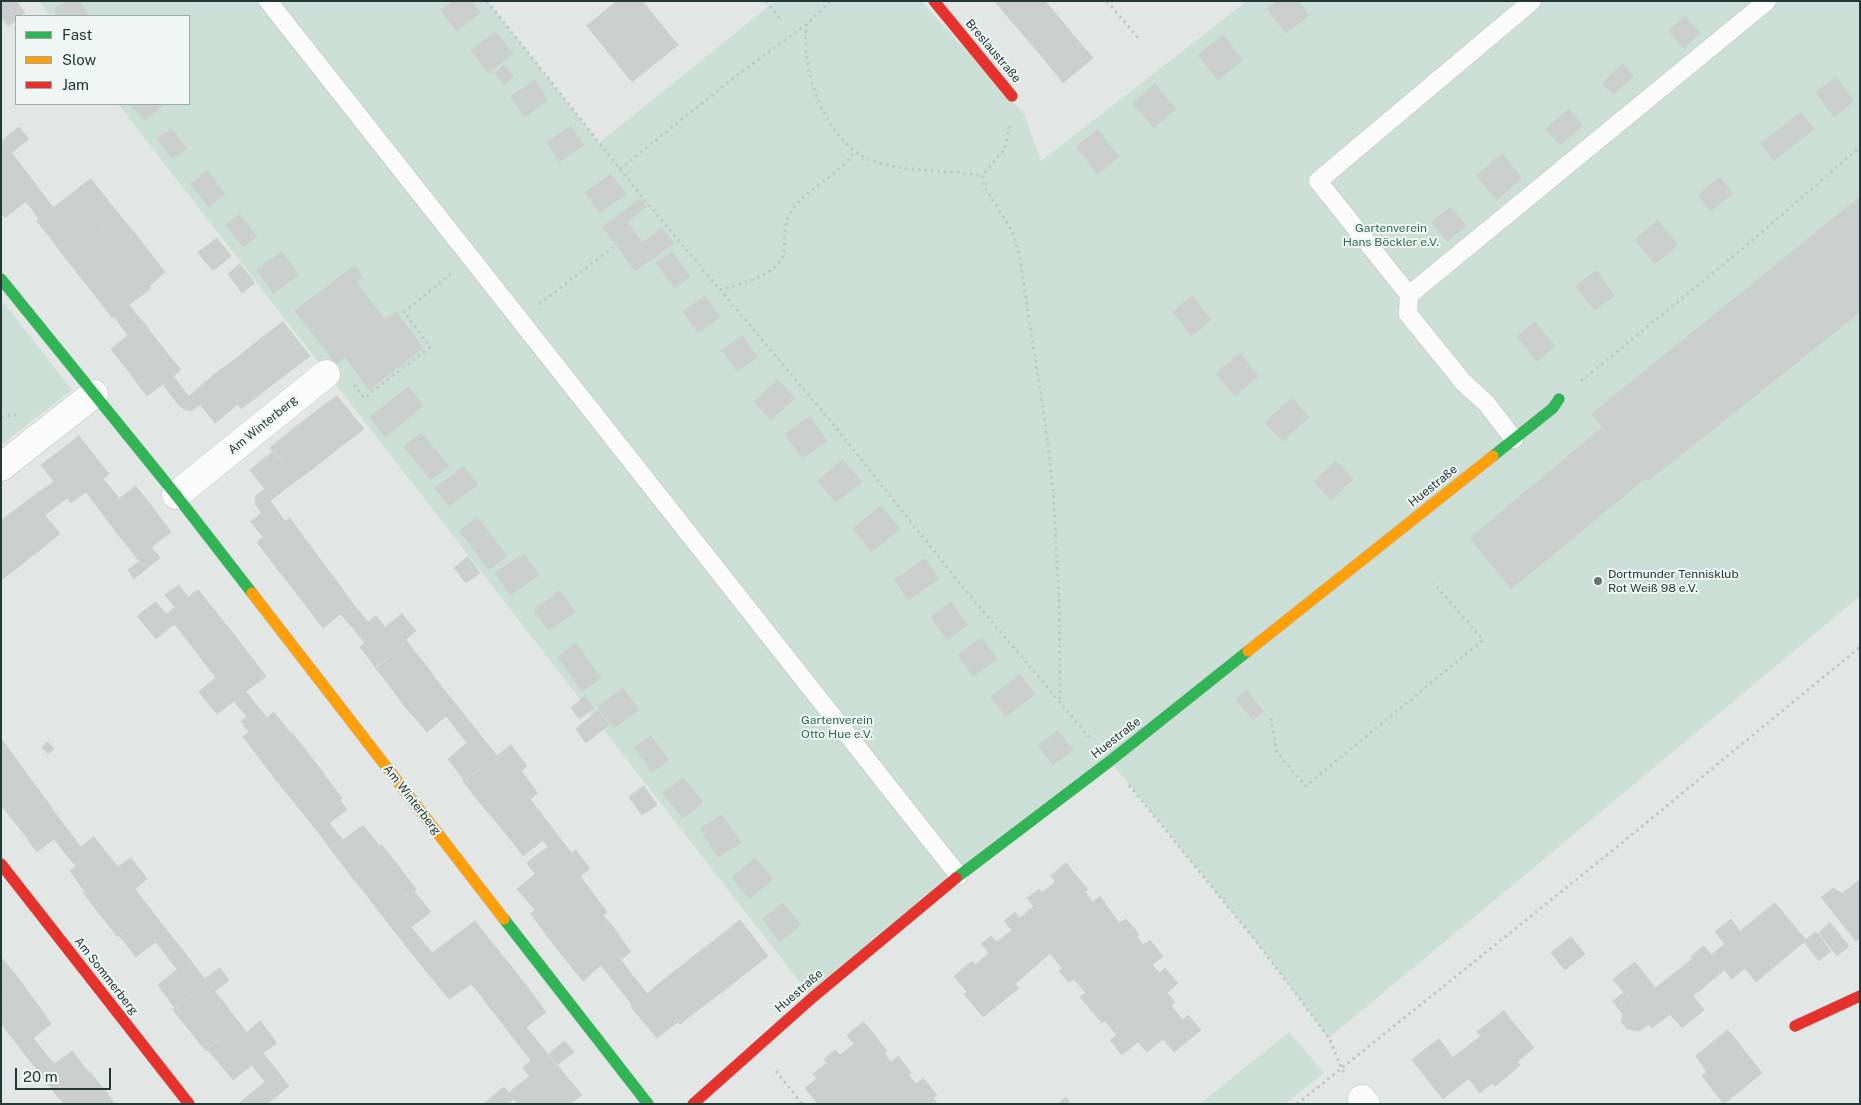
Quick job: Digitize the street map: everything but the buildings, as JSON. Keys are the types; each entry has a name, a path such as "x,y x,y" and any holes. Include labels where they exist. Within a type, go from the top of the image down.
{"street":[{"name":"Breslaustraße","path":"934,1 1012,96"},
{"name":"Am Winterberg","path":"1,279 176,495 648,1104"},
{"name":"Am Winterberg","path":"176,495 326,374"},
{"path":"1,467 94,394"},
{"name":"Huestraße","path":"693,1104 812,998 960,876 1110,761 1553,408 1560,399"},
{"name":"Am Sommerberg","path":"1,864 189,1104"},
{"path":"1795,1026 1851,1002 1860,996"}],"lane":[{"path":"268,1 470,259 960,876"},
{"path":"1514,439 1486,402 1464,383 1408,314 1409,295 1318,181 1532,1"},
{"path":"1409,295 1767,1"}],"path":[{"path":"487,1 620,169 826,416 966,591 1110,761 1259,945 1329,1038 1341,1069"},
{"path":"766,1 780,19"},
{"path":"620,169 736,76 807,24 830,1"},
{"path":"1107,1 1138,38"},
{"path":"807,24 804,39 814,91 832,126 854,151 874,162 900,168 982,176"},
{"path":"982,176 1004,150 1009,137 1012,96"},
{"path":"1560,399 1740,251 1860,147"},
{"path":"720,290 774,268 781,260 784,250 786,221 793,209 803,197 839,172 854,151"},
{"path":"982,176 984,186 1012,231 1019,253 1046,429 1058,553 1060,702"},
{"path":"518,319 616,245"},
{"path":"326,374 338,365 364,398 430,347 404,312 470,259"},
{"path":"1271,718 1276,753 1306,786 1483,640 1434,583"},
{"path":"1297,1104 1612,851 1860,648"},
{"path":"756,1047 802,1104"}],"green space":[{"path":"39,1 487,1 599,143 775,1 921,1 1024,114 1041,161 1247,1 1860,1 1860,596 1329,1038 1259,945 1110,761 812,998 119,105 190,105 190,15 49,15"},
{"path":"1,299 72,390 1,445"},
{"path":"1289,1032 1324,1073 1285,1104 1200,1104"}],"traffic: fast":[{"path":"1,279 176,495 252,593"},
{"path":"1493,456 1553,408 1559,399"},
{"path":"956,878 1110,761 1248,651"},
{"path":"504,919 648,1104"}],"traffic: slow":[{"path":"1248,651 1493,456"},
{"path":"252,593 504,919"}],"traffic: jam":[{"path":"934,1 1012,96"},
{"path":"1,864 189,1104"},
{"path":"693,1104 812,998 956,878"},
{"path":"1795,1026 1860,996"}],"place":[{"name":"Dortmunder Tennisklub Rot Weiß 98 e.V.","path":"1598,581"}],"park label":[{"name":"Gartenverein Hans Böckler e.V.","path":"1391,235"},
{"name":"Gartenverein Otto Hue e.V.","path":"837,727"}]}
